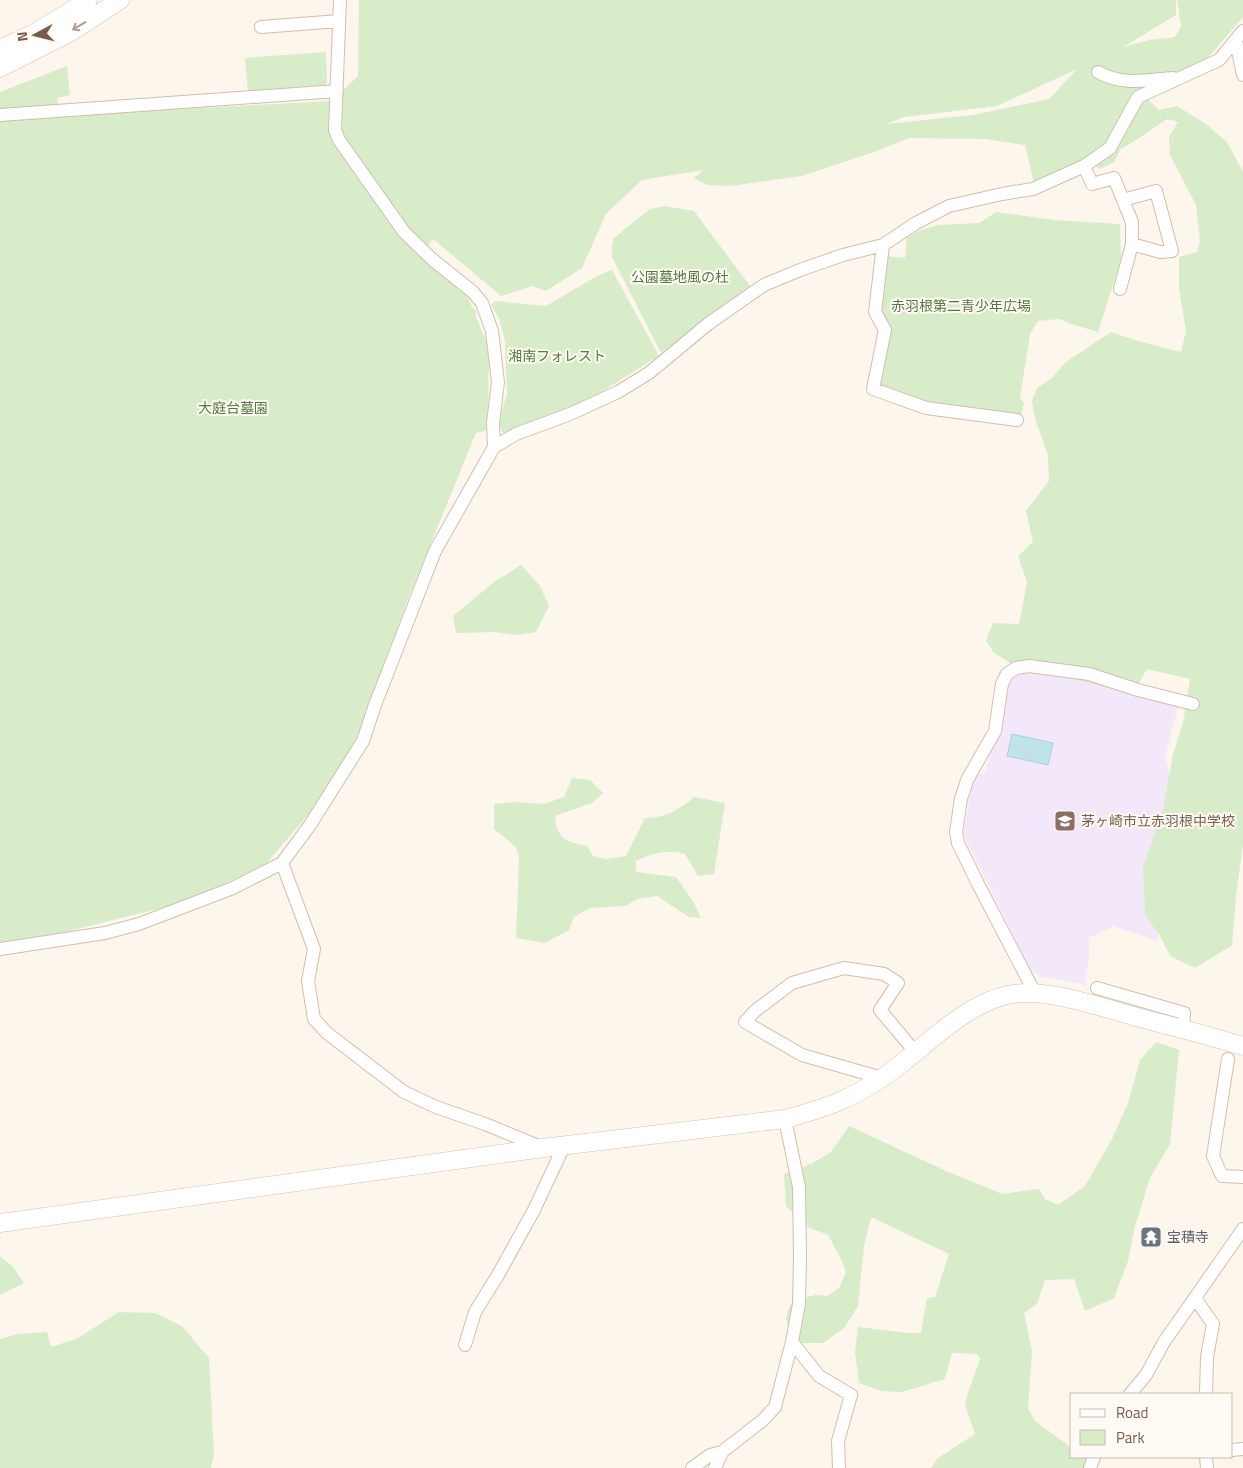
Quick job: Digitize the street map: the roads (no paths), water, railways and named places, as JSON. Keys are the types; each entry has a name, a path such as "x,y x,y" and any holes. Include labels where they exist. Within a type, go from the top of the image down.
{"street":[{"path":"0,49 33,34 88,0"},
{"path":"0,68 71,32 120,0"},
{"path":"340,0 335,130 339,140 404,232 433,260 473,292 482,303 492,330 498,382 493,423 494,447"},
{"path":"261,27 339,21"},
{"path":"1240,36 1243,75"},
{"path":"0,949 105,933 139,924 232,888 282,863 310,826 364,741 375,705 435,550 494,447 516,434 570,414 618,392 649,373 708,324 764,285 843,255 883,245 916,223 949,206 1033,189 1084,166 1110,148 1138,97 1219,60 1240,36"},
{"path":"1098,72 1125,82 1181,77"},
{"path":"0,115 337,91"},
{"path":"1084,166 1092,184 1114,178 1132,222 1132,244 1120,289"},
{"path":"1123,200 1156,191 1172,251 1160,252 1132,244"},
{"path":"883,245 875,312 885,330 873,389 926,408 1017,420"},
{"path":"1035,993 978,884 958,843 956,832 961,799 967,780 995,732 1002,684 1007,674 1016,668 1029,666 1089,674 1138,690 1193,704"},
{"path":"282,863 314,949 308,981 314,1019 327,1033 404,1092 436,1107 486,1124 543,1148"},
{"path":"882,1078 802,1055 745,1022 755,1011 792,983 844,968 884,974 898,983 880,1010 916,1053"},
{"path":"1097,988 1184,1013 1183,1029"},
{"path":"0,1224 543,1148 785,1119 822,1109 852,1096 882,1078 958,1020 981,1005 1007,996 1035,993 1085,1003 1243,1046"},
{"path":"1228,1059 1213,1156 1222,1176 1243,1177"},
{"path":"692,1468 710,1456 722,1452 764,1420 775,1407 792,1342 799,1304 799,1187 785,1119"},
{"path":"465,1345 475,1312 534,1210 564,1146"},
{"path":"1131,1393 1146,1374 1164,1342 1243,1229"},
{"path":"1196,1298 1213,1324 1207,1357 1206,1393"},
{"path":"792,1342 819,1376 851,1395 838,1441 839,1468"},
{"path":"715,1468 722,1452"}],"water":[{"path":"1012,734 1053,743 1048,765 1007,756"}],"place":[{"name":"茅ヶ崎市立赤羽根中学校","path":"1065,821"},
{"name":"宝積寺","path":"1151,1237"}],"park label":[{"name":"公園墓地風の杜","path":"680,277"},
{"name":"赤羽根第二青少年広場","path":"961,306"},
{"name":"湘南フォレスト","path":"557,356"},
{"name":"大庭台墓園","path":"233,408"}]}
